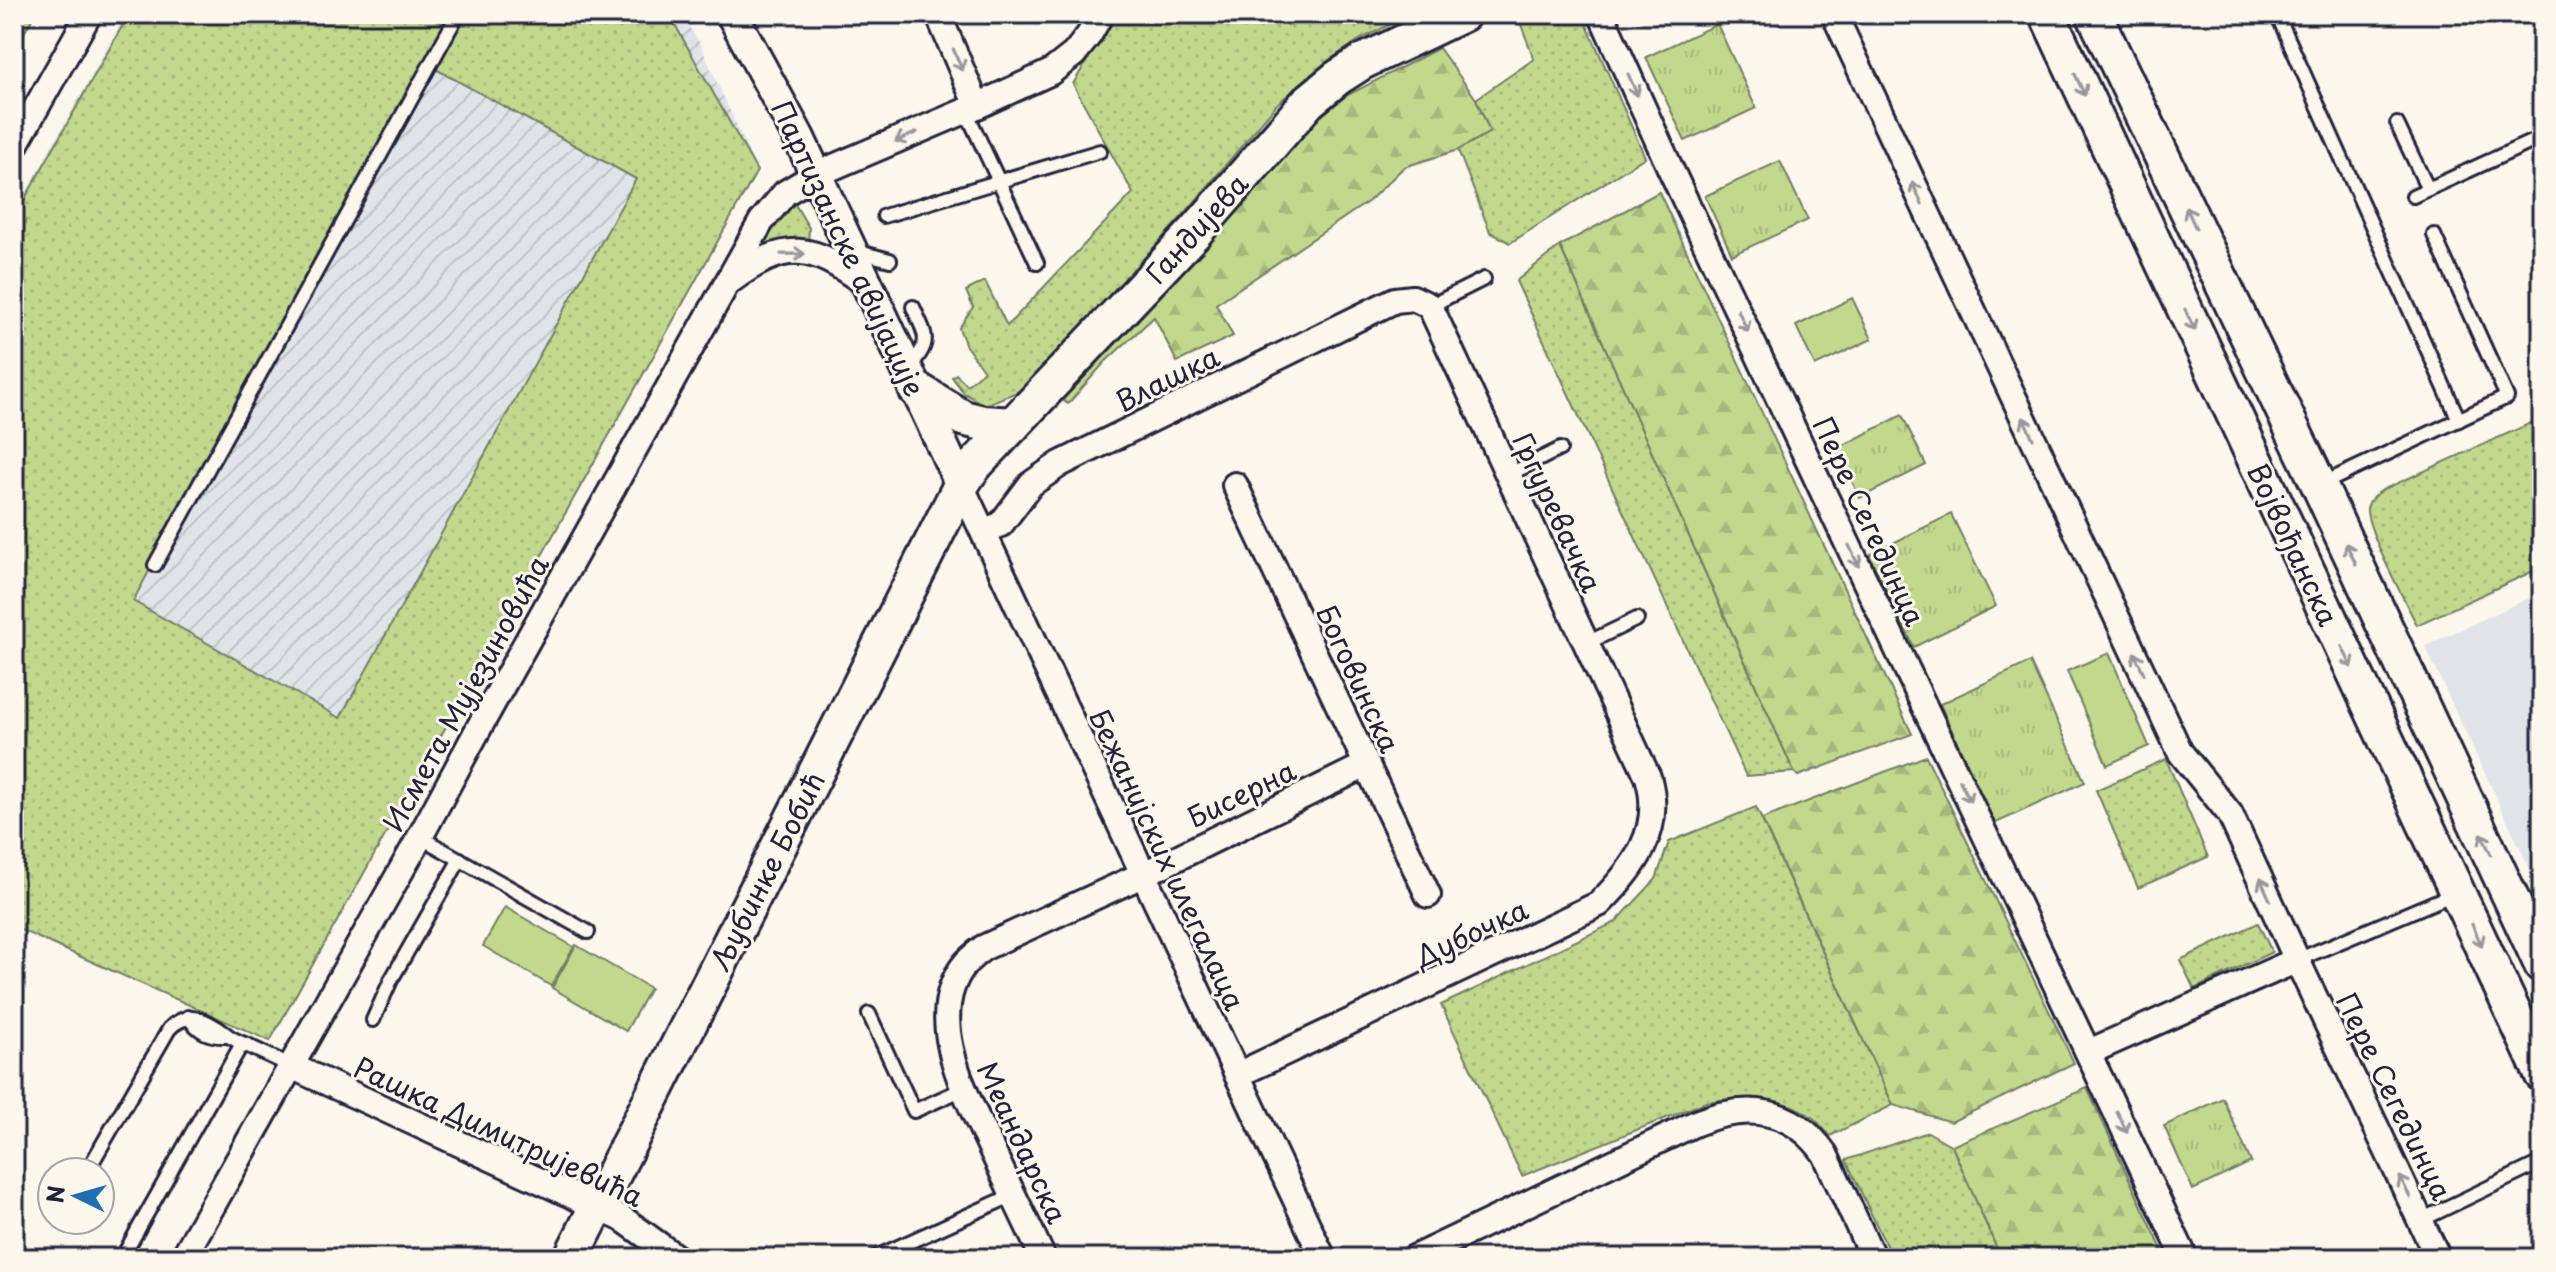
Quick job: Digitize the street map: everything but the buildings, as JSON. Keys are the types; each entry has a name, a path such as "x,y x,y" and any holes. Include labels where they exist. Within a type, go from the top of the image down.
{"main road":[{"name":"Гандијева","path":"961,485 979,460 1195,232 1308,102 1362,62 1463,14"},
{"name":"Војвођанска","path":"2047,14 2542,1074"},
{"name":"Војвођанска","path":"2094,14 2319,485 2542,965"},
{"path":"911,380 963,418 1013,425"},
{"name":"Љубинке Бобић","path":"571,1258 961,485"}],"street":[{"path":"14,147 89,14"},
{"name":"Партизанске авијације","path":"732,14 817,174 961,485"},
{"path":"938,14 972,109"},
{"name":"Исмета Мујезиновића","path":"183,1258 761,222 794,186 817,174 1041,78 1061,65 1089,35 1101,14"},
{"name":"Пере Сегединца","path":"1601,14 1670,168 2185,1258"},
{"name":"Пере Сегединца","path":"1834,14 2180,752 2230,814 2438,1258"},
{"path":"725,285 752,265 776,254 796,252 827,258 866,284"},
{"name":"Влашка","path":"984,532 1001,524 1031,484 1048,470 1395,300 1413,298 1430,306"},
{"name":"Гргуревачка","path":"1430,306 1648,777"},
{"name":"Бежанијских илегалаца","path":"961,485 1323,1258"},
{"name":"Боговинска","path":"1235,485 1428,895"},
{"name":"Бисерна","path":"1142,875 1366,765"},
{"name":"Дубочка","path":"1237,1075 1599,904 1627,876 1647,841 1653,809 1653,792 1648,777"},
{"name":"Меандарска","path":"1043,1258 955,1069 948,1029 949,1000 965,964 983,948 1142,875"},
{"path":"2089,1052 2297,960"},
{"name":"Рашка Димитријевића","path":"291,1066 623,1219 677,1258"},
{"path":"1414,1258 1696,1123 1716,1115 1751,1112 1776,1114 1815,1140 1825,1154 1873,1258"}],"lane":[{"path":"155,565 458,14"},
{"path":"2277,14 2459,420"},
{"path":"972,109 999,181 1037,263"},
{"path":"2397,124 2428,189"},
{"path":"2413,196 2542,137"},
{"path":"884,216 1100,151"},
{"path":"2319,485 2507,397 2434,235"},
{"path":"850,250 890,260"},
{"path":"1430,306 1484,279"},
{"path":"911,380 926,345 925,334 913,307"},
{"path":"1508,475 1560,449"},
{"path":"1585,644 1637,619"},
{"path":"420,837 588,932"},
{"path":"373,1020 391,980 460,859"},
{"path":"2297,960 2457,893"},
{"path":"869,1014 914,1111 963,1089"},
{"path":"96,1156 169,1029 176,1022 188,1017 202,1019 218,1026 228,1036 291,1066"},
{"path":"122,1258 239,1049 246,1045 253,1048"},
{"path":"2421,1220 2542,1162"},
{"path":"874,1258 1013,1195"}],"shaded area":[{"path":"126,14 681,14 699,42 757,171 270,1041 14,927 14,214"},
{"path":"2542,592 2542,895 2425,646"}],"green space":[{"path":"14,14 35,14 14,50"},
{"path":"129,14 669,14 757,171 270,1041 14,927 14,218","holes":["423,62 636,179 340,718 133,601"]},
{"path":"1115,14 1411,14 1359,40 1329,60 1276,105 1045,370 1017,392 985,405 964,393 952,377 956,374 967,385 984,371 966,346 959,328 973,307 966,291 985,281 1007,326 1133,193 1073,84"},
{"path":"1517,14 1582,14 1645,157 1510,243 1490,232 1458,150 1490,132 1476,99 1534,59"},
{"path":"1717,24 1756,108 1685,141 1646,57"},
{"path":"1439,48 1476,99 1490,132 1458,150 1404,167 1369,201 1216,304 1233,336 1177,362 1154,317 1105,362 1068,404 1055,395 1288,142 1346,96"},
{"path":"1780,161 1808,220 1732,255 1705,196"},
{"path":"1659,192 1912,734 1798,776 1560,246"},
{"path":"793,201 809,228 808,246 758,251 778,215"},
{"path":"1560,246 1794,772 1746,776 1516,281"},
{"path":"1852,298 1872,339 1815,366 1796,326"},
{"path":"1902,415 1926,465 1860,498 1836,449"},
{"path":"2542,418 2542,567 2417,625 2373,532 2368,519 2369,503 2382,490"},
{"path":"1951,514 1996,606 1914,647 1869,555"},
{"path":"2109,653 2149,746 2107,765 2067,671"},
{"path":"2030,662 2085,782 1994,824 1940,704"},
{"path":"1926,756 2074,1063 1951,1122 1893,1105 1762,819"},
{"path":"2166,759 2208,857 2138,888 2096,790"},
{"path":"1756,807 1893,1105 1830,1136 1812,1117 1788,1104 1747,1098 1706,1102 1522,1176 1441,1005 1616,922 1656,879 1669,842"},
{"path":"505,907 574,947 551,986 483,946"},
{"path":"2258,923 2272,952 2194,989 2180,960"},
{"path":"576,945 650,988 626,1031 552,988"},
{"path":"2087,1088 2166,1258 2001,1258 1952,1146"},
{"path":"2223,1098 2251,1162 2193,1190 2164,1126"},
{"path":"1928,1132 1952,1146 2001,1258 1892,1258 1846,1160"}]}
